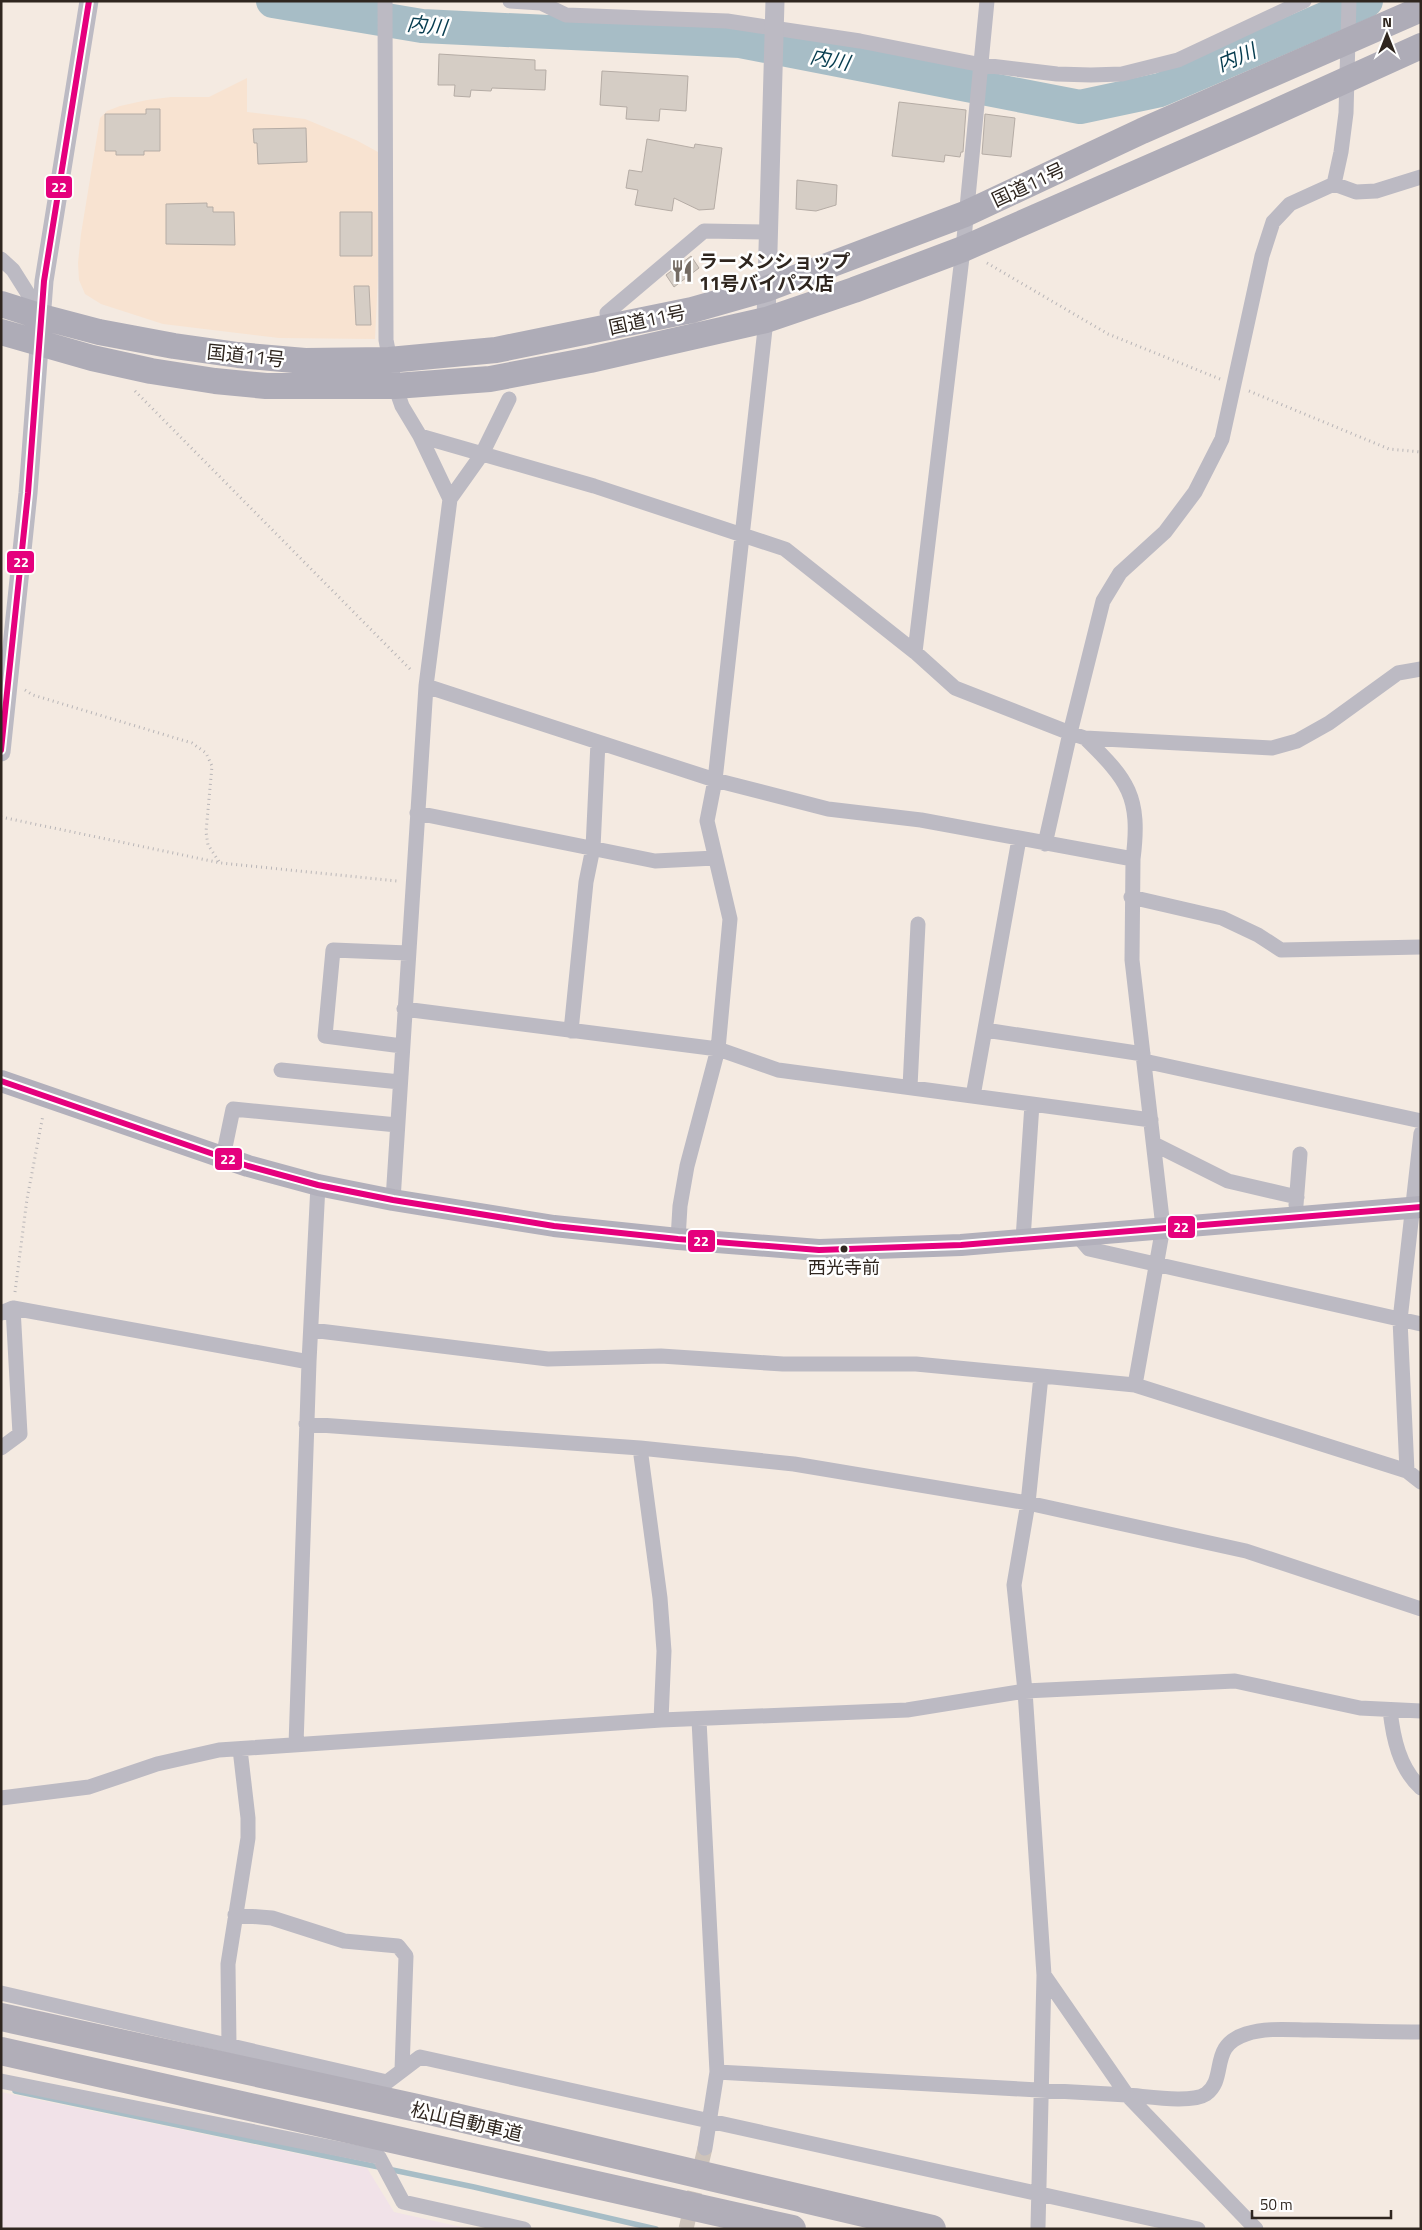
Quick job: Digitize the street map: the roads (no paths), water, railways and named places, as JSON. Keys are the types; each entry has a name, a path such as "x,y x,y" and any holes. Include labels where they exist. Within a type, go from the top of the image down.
{"highway":[{"name":"国道11号","path":"1,304 99,332 238,355 305,361 389,360 496,350 692,310 766,289 965,214 1349,33 1421,9"},
{"name":"国道11号","path":"1,332 40,344 143,369 215,381 296,386 395,386 490,379 590,360 766,320 854,290 963,249 1421,46"},
{"name":"松山自動車道","path":"1,2017 416,2108 932,2229"},
{"name":"松山自動車道","path":"1,2051 792,2229"}],"main road":[{"path":"1,1081 47,1095 223,1157 318,1185 393,1200 554,1226 678,1240 819,1250 961,1245 1163,1227 1296,1207 1416,1208"}],"street":[{"path":"1,752 28,493 44,281 88,1"},
{"path":"510,1 541,2 566,15 727,21 774,31 860,41 981,68 1057,74 1122,74 1178,60 1304,1"},
{"path":"678,1240 680,1206 686,1166 718,1049 730,919 707,821 715,780 766,320 775,1"},
{"path":"915,652 963,249 987,1"},
{"path":"1334,184 1341,152 1346,113 1349,1"},
{"path":"385,5 386,340 395,386 402,406 420,436 450,499"},
{"path":"1045,844 1103,601 1120,573 1164,532 1195,492 1222,438 1262,256 1273,222 1290,204 1334,184 1356,192 1376,191 1421,176"},
{"path":"610,327 607,313 704,231 767,232"},
{"path":"1,259 13,270 42,317"},
{"path":"393,1200 426,686 450,499 482,454 510,399"},
{"path":"420,436 594,486 785,549 915,652 955,688 1085,738 1272,748 1297,741 1328,723 1398,673 1421,669"},
{"path":"426,686 715,780 828,809 921,820 1133,859"},
{"path":"1085,738 1112,765 1132,796 1136,813 1131,897 1132,960 1163,1227 1135,1385"},
{"path":"571,1031 586,882 593,848 598,742"},
{"path":"417,813 655,861 715,858"},
{"path":"973,1096 1019,839"},
{"path":"1131,897 1222,918 1258,935 1281,950 1421,947"},
{"path":"910,1088 918,924"},
{"path":"402,1046 325,1036 333,950 408,953"},
{"path":"404,1010 718,1049 778,1070 1151,1120"},
{"path":"985,1030 1143,1058 1421,1121"},
{"path":"281,1070 400,1082"},
{"path":"1023,1240 1032,1104"},
{"path":"223,1157 232,1109 397,1125"},
{"path":"1407,1471 1400,1320 1416,1208 1421,1133"},
{"path":"1154,1144 1228,1181 1296,1207 1300,1154"},
{"path":"296,1745 306,1424 318,1185"},
{"path":"1077,1234 1089,1249 1421,1324"},
{"path":"1,1448 20,1434 7,1311 309,1362"},
{"path":"311,1330 548,1359 661,1356 783,1364 916,1364 1135,1385 1407,1471 1421,1482"},
{"path":"1038,2227 1044,1975 1025,1691 1014,1585 1028,1503 1041,1376"},
{"path":"306,1424 640,1448 794,1464 1028,1503 1246,1551 1421,1610"},
{"path":"640,1448 660,1598 664,1651 661,1720"},
{"path":"1,1798 89,1787 183,1757 219,1750 661,1720 699,1720 907,1710 1025,1691 1235,1681 1360,1708 1421,1710"},
{"path":"1390,1710 1393,1736 1402,1761 1421,1788"},
{"path":"699,1720 717,2072 705,2148"},
{"path":"229,2045 228,1964 248,1838 248,1818 240,1749"},
{"path":"235,1915 272,1918 344,1941 398,1946 406,1956 402,2070"},
{"path":"1044,1975 1127,2095 1256,2229"},
{"path":"1,1993 387,2082 420,2057 1198,2229"},
{"path":"717,2072 1127,2095 1185,2100 1206,2094 1215,2082 1222,2054 1231,2041 1246,2034 1279,2030 1421,2032"},
{"path":"1,2081 379,2157 403,2202 524,2229"}],"waterway":[{"name":"内川","path":"273,1 422,26 740,41 1080,107 1160,90 1366,1"},
{"path":"15,2091 474,2187 656,2229"}],"tunnel":[{"path":"686,2229 705,2148"}],"place":[{"name":"ラーメンショップ 11号バイパス店","path":"682,271"},
{"name":"西光寺前","path":"844,1249"}]}
